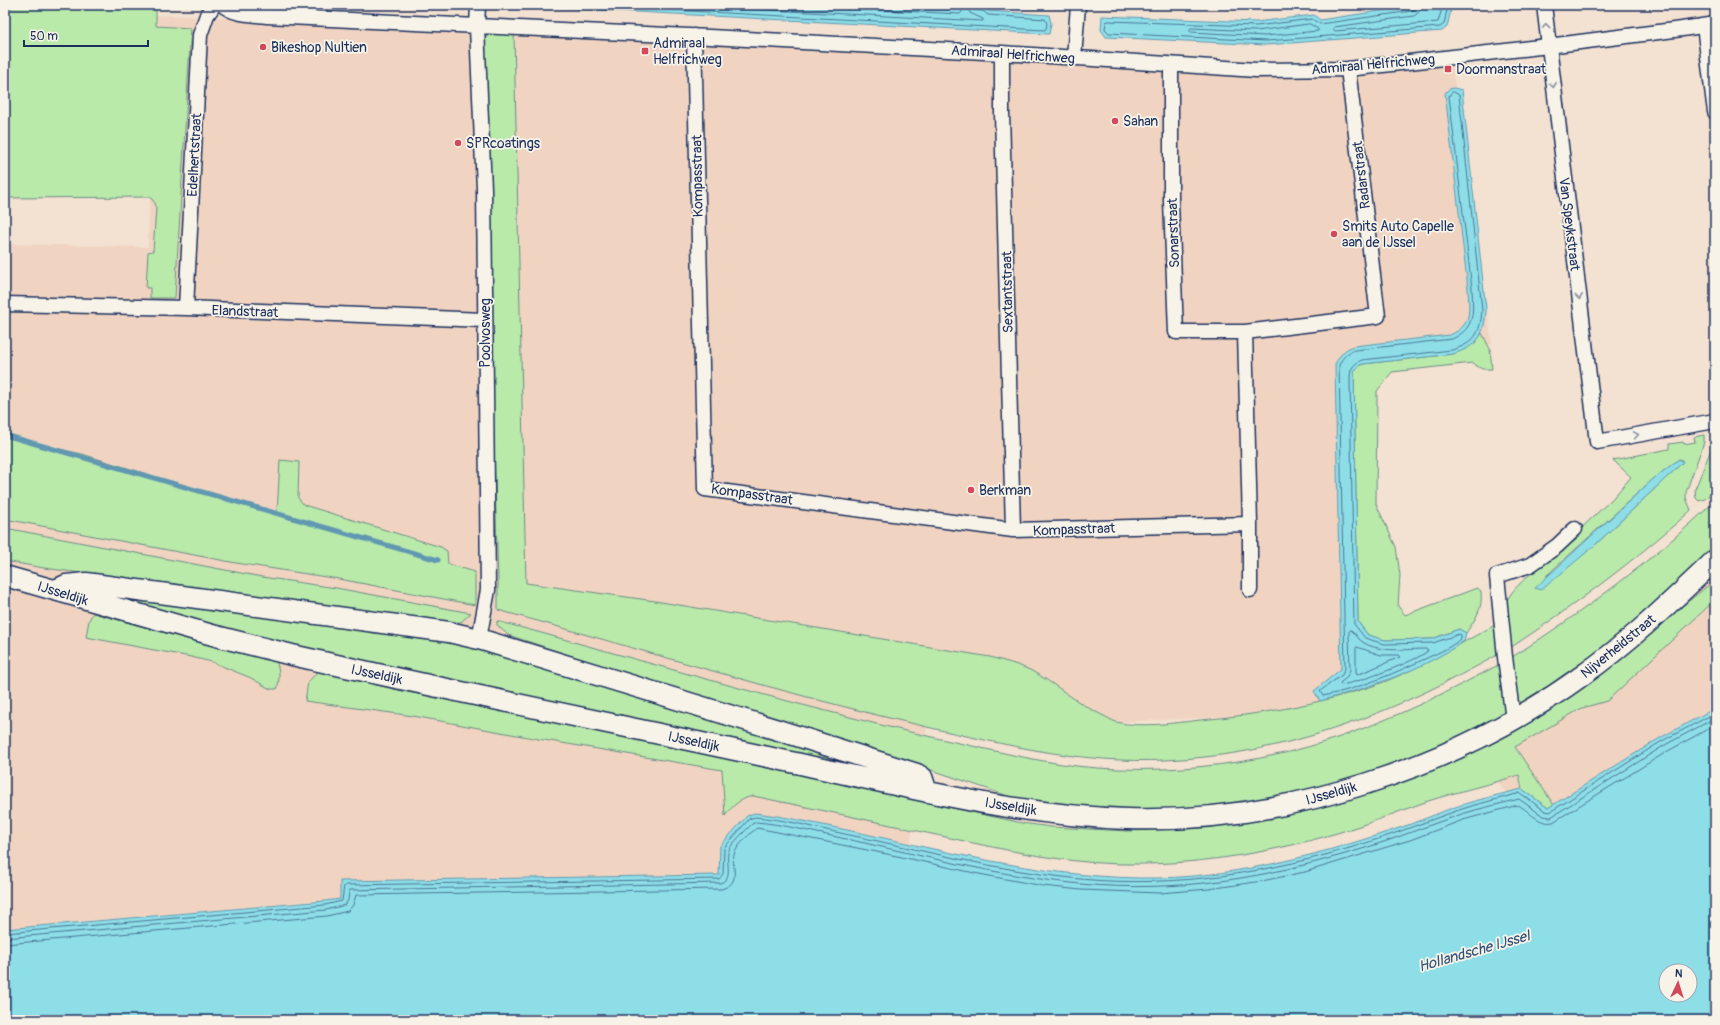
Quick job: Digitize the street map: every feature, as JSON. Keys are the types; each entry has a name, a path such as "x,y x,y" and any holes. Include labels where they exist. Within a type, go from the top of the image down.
{"street":[{"name":"Edelhertstraat","path":"186,308 200,35 207,15 214,5"},
{"name":"Admiraal Helfrichweg","path":"223,5 228,9 237,12 267,16 694,36 1002,53 1256,70 1348,69 1548,46"},
{"name":"Poolvosweg","path":"478,5 484,189 484,320 488,590 479,639"},
{"path":"1074,58 1078,5"},
{"name":"Van Speykstraat","path":"1544,5 1597,442 1715,421"},
{"path":"1548,46 1710,25 1715,112"},
{"name":"Kompasstraat","path":"694,36 705,488 1013,530 1250,524"},
{"name":"Sextantstraat","path":"1002,53 1002,113 1013,530"},
{"name":"Sonarstraat","path":"1171,65 1172,201 1176,332 1245,332"},
{"name":"Radarstraat","path":"1245,332 1378,316 1348,69"},
{"name":"Elandstraat","path":"5,304 186,308 484,320"},
{"path":"1245,332 1250,524 1250,590"},
{"path":"1513,720 1497,576 1530,565 1557,546 1575,529"},
{"name":"Nijverheidstraat","path":"1389,775 1452,751 1513,720 1582,676 1617,649 1715,560"},
{"name":"IJsseldijk","path":"5,576 216,636 292,655 927,792 1055,813 1126,819 1172,819 1232,814 1294,803 1356,786 1389,775"},
{"path":"55,590 66,585 86,583 449,632 479,639 778,730 916,774 922,777 927,792"}],"shaded area":[{"path":"156,15 710,37 1271,70 1451,57 1492,344 1358,366 1381,608 1350,698 1290,714 1115,722 937,653 904,888 340,881 340,899 78,922 5,931 5,244 148,247"},
{"path":"1715,575 1715,752 1536,841 1475,745 1592,695"}],"green space":[{"path":"5,5 156,5 156,26 191,28 175,298 150,298 150,288 146,288 148,252 153,251 156,208 155,203 150,197 5,198"},
{"path":"488,34 514,35 526,583 655,601 990,657 1030,670 1083,705 1116,722 1136,725 1169,724 1243,715 1328,699 1370,687 1403,674 1497,624 1501,653 1461,675 1380,712 1297,740 1254,750 1210,756 1165,760 1104,759 1045,752 873,714 766,686 498,610 482,45"},
{"path":"1482,333 1490,349 1492,369 1482,369 1472,363 1392,372 1377,391 1376,504 1396,547 1400,575 1398,606 1405,615 1477,588 1481,591 1480,608 1473,623 1466,633 1459,629 1432,639 1385,640 1368,635 1358,622 1354,372 1358,366 1363,364 1453,354 1475,343"},
{"path":"1704,435 1704,442 1686,492 1686,498 1691,510 1600,585 1507,650 1505,607 1510,595 1517,586 1537,568 1577,539 1574,535 1612,499 1631,477 1613,460 1669,449 1669,444 1695,442 1694,437","holes":["1679,459 1683,462 1594,546 1546,576 1652,480"]},
{"path":"5,437 82,454 277,514 280,460 299,462 298,498 304,505 441,547 447,551 448,564 475,572 475,605 339,579 236,563 5,519"},
{"path":"1715,440 1715,489 1705,499 1699,501 1696,498 1695,489"},
{"path":"1715,501 1715,548 1606,647 1526,703 1520,702 1515,697 1509,659 1590,605 1666,545"},
{"path":"5,528 262,577 336,588 471,613 461,622 449,623 44,568 5,561"},
{"path":"1715,580 1715,600 1607,701 1582,708 1515,747 1554,805 1548,808 1522,789 1519,775 1439,797 1370,823 1324,837 1269,850 1185,862 1129,864 1053,858 1002,849 753,796 737,803 725,816 722,770 413,716 305,701 308,682 318,671 407,692 479,705 1022,823 1051,827 1127,831 1186,829 1253,819 1447,763 1509,734 1570,696"},
{"path":"125,597 445,641 487,649 859,765 871,772 254,638 120,598"},
{"path":"93,613 239,653 276,661 279,675 277,689 270,689 251,678 212,662 86,637 89,620"},
{"path":"497,621 891,728 1024,757 1061,764 1099,768 1158,769 1199,767 1240,762 1280,754 1338,738 1394,716 1448,691 1502,663 1506,710 1502,716 1441,746 1337,784 1261,800 1177,810 1085,808 1025,802 941,773 704,699 508,635 497,625"}],"water":[{"path":"538,5 948,5 985,7 988,11 1049,15 1051,23 1049,34 561,8"},
{"path":"1420,5 1452,5 1447,27 1442,31 1266,45 1106,37 1101,30 1102,16 1256,22 1314,15 1320,20"},
{"path":"1454,88 1462,90 1486,310 1484,327 1478,339 1462,351 1453,354 1363,364 1358,366 1354,372 1358,622 1368,635 1385,640 1432,639 1459,629 1466,633 1464,641 1448,652 1413,669 1376,684 1320,701 1314,691 1341,669 1335,364 1343,353 1354,346 1450,335 1463,327 1468,316 1468,289 1445,93 1449,89"},
{"path":"1679,459 1683,462 1594,546 1545,587 1540,590 1535,588 1652,480"},
{"name":"Hollandsche IJssel","path":"1715,708 1715,1020 5,1020 5,929 340,899 340,881 719,875 720,846 747,816 754,813 800,820 1002,863 1080,874 1159,878 1221,873 1252,868 1314,854 1405,826 1461,805 1522,789 1548,808 1660,738"}],"waterway":[{"path":"5,435 438,560"}],"place":[{"name":"Bikeshop Nultien","path":"263,47"},
{"name":"Admiraal Helfrichweg","path":"645,51"},
{"name":"Doormanstraat","path":"1448,69"},
{"name":"Sahan","path":"1115,121"},
{"name":"SPRcoatings","path":"458,143"},
{"name":"Smits Auto Capelle aan de IJssel","path":"1334,234"},
{"name":"Berkman","path":"971,490"}]}
